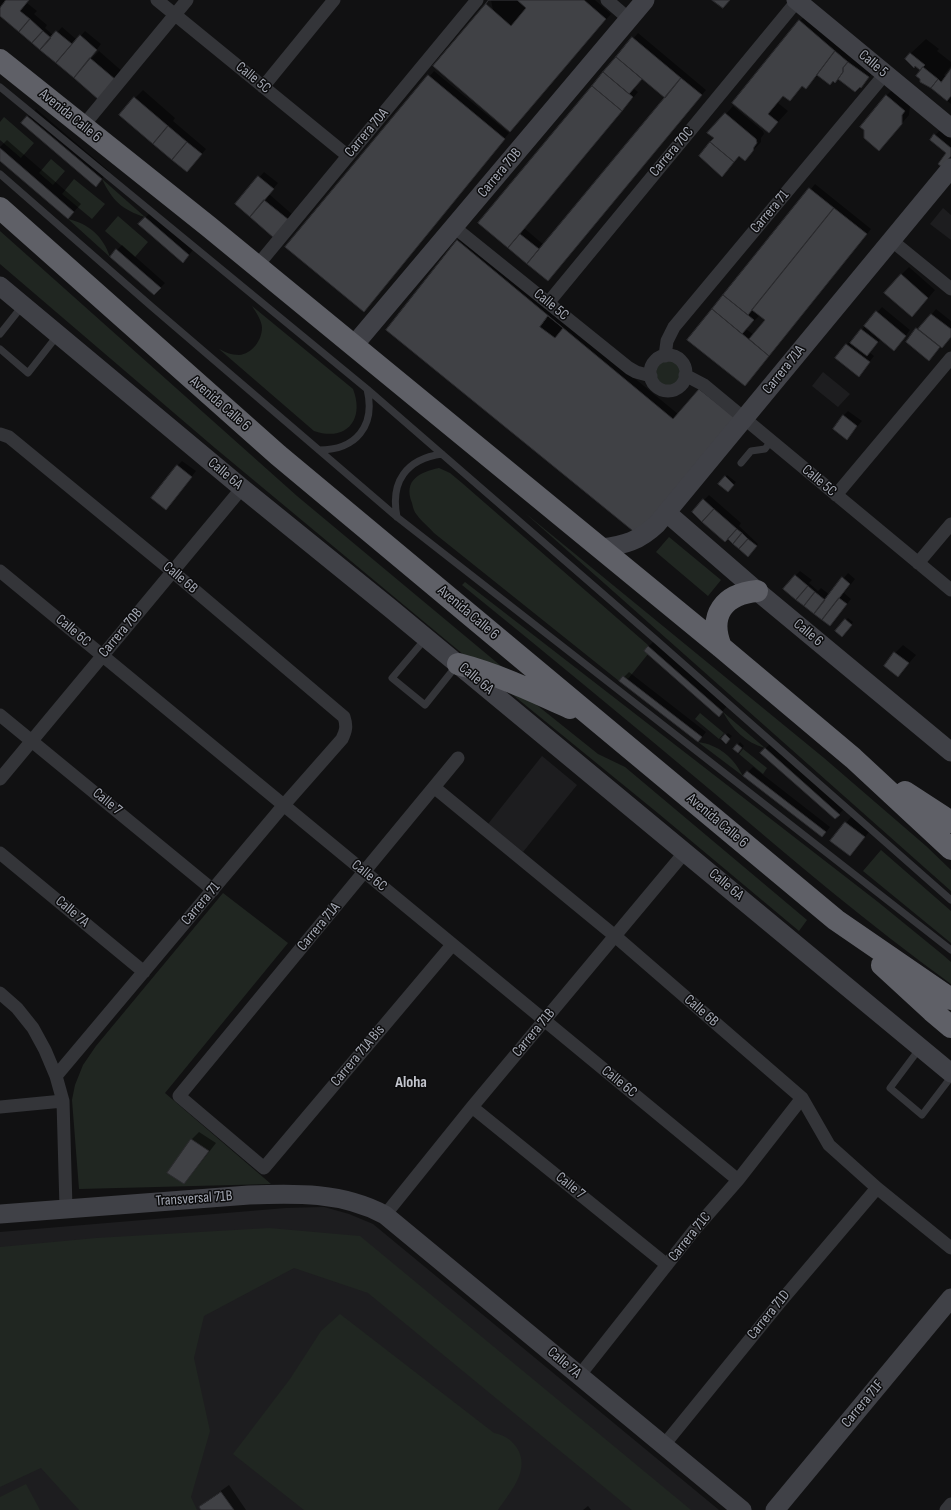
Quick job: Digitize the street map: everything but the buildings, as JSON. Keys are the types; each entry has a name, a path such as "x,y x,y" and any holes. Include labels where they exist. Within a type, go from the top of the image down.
{"highway":[{"name":"Avenida Calle 6","path":"0,60 258,266 721,647 853,758 951,849"},
{"name":"Avenida Calle 6","path":"0,208 278,455 836,920 951,999"},
{"path":"721,647 716,630 719,613 726,603 734,596 744,592 757,591"},
{"path":"458,664 475,668 518,685 597,721"},
{"path":"853,758 951,822"},
{"path":"836,920 902,984 951,1027"}],"street":[{"name":"Calle 5C","path":"157,0 348,156"},
{"path":"83,126 187,0"},
{"path":"263,86 334,0"},
{"name":"Carrera 70A","path":"258,266 477,0"},
{"path":"606,0 630,19"},
{"name":"Carrera 70B","path":"354,345 645,0"},
{"name":"Calle 5","path":"796,0 951,128"},
{"name":"Carrera 70C","path":"548,302 796,0"},
{"name":"Carrera 71","path":"665,356 667,341 674,327 885,74"},
{"name":"Carrera 71A","path":"601,548 621,546 639,538 657,524 951,168"},
{"name":"Calle 5C","path":"454,227 629,368 636,372 650,376"},
{"path":"891,240 951,290"},
{"name":"Calle 6A","path":"0,286 242,488 458,664 951,1073"},
{"path":"670,355 680,360 684,365 685,375 681,385 676,388 666,390 656,386 650,376 650,371 655,361 670,355"},
{"path":"836,495 951,358"},
{"name":"Calle 5C","path":"685,375 704,384 951,590"},
{"name":"Calle 6B","path":"0,434 9,438 172,571 344,718 346,732"},
{"name":"Carrera 70B","path":"0,779 242,488"},
{"name":"Calle 6","path":"667,513 757,591 951,752"},
{"path":"918,563 951,524"},
{"name":"Calle 6C","path":"0,571 738,1180"},
{"name":"Calle 7","path":"0,715 213,890"},
{"name":"Carrera 71","path":"56,1076 284,806 342,740 346,732"},
{"name":"Carrera 71A","path":"264,1168 178,1096 435,788 458,758"},
{"name":"Calle 6B","path":"435,788 615,936 802,1098 829,1145 877,1188 951,1248"},
{"name":"Carrera 71B","path":"385,1215 472,1107 685,852"},
{"name":"Calle 7A","path":"0,853 144,972"},
{"name":"Carrera 71A Bis","path":"264,1168 452,945"},
{"path":"0,993 17,1008 33,1028 45,1050 56,1076 63,1101 66,1208"},
{"name":"Carrera 71C","path":"579,1376 696,1228 738,1180 802,1098"},
{"path":"0,1107 63,1101"},
{"name":"Calle 7","path":"472,1107 667,1265"},
{"name":"Carrera 71D","path":"664,1445 781,1301 877,1188"},
{"name":"Transversal 71B","path":"0,1214 249,1195 297,1194 326,1196 351,1201 370,1207 385,1215"},
{"name":"Calle 7A","path":"385,1215 742,1510"},
{"name":"Carrera 71F","path":"775,1510 951,1298"},
{"path":"946,1510 951,1504"}],"lane":[{"path":"0,87 367,389 951,900"},
{"path":"0,174 157,311 398,517 951,950"},
{"path":"0,334 23,305"},
{"path":"0,349 28,373 58,334"},
{"path":"319,450 332,450 345,446 356,438 364,428 370,415 370,402 367,389"},
{"path":"741,463 751,451 765,449 771,441"},
{"path":"398,517 395,505 395,492 403,474 417,461 429,456 442,454"},
{"path":"426,638 392,678 425,705 458,664"},
{"path":"921,1047 890,1088 922,1115 951,1077"}],"shaded area":[{"path":"4,117 34,143 21,158 0,140 0,122"},
{"path":"51,159 65,171 53,185 39,173"},
{"path":"74,179 105,204 92,219 62,194"},
{"path":"102,179 145,217 130,211 119,203 110,193"},
{"path":"943,208 951,215 951,240 930,224"},
{"path":"118,216 148,242 135,257 105,231"},
{"path":"68,219 82,224 94,232 103,243 110,257"},
{"path":"0,231 297,496 507,671 470,660 215,448 0,264"},
{"path":"252,306 353,389 356,400 356,410 354,419 350,426 344,431 325,434 314,431 219,349 231,354 239,355 248,352 255,346 262,333 262,325"},
{"path":"669,360 678,364 682,373 678,382 669,386 660,382 656,373 660,364"},
{"path":"823,372 850,394 838,407 812,386"},
{"path":"439,468 450,473 462,483 648,645 644,651 648,654 628,679 623,676 619,681 434,533 421,520 414,511 410,488 415,478 426,472"},
{"path":"525,513 824,758 926,846 951,870 951,891"},
{"path":"669,537 721,580 708,596 656,552"},
{"path":"465,582 878,902 943,955 951,962 951,984 890,939 802,867 462,585"},
{"path":"502,686 523,694 598,754 625,767 807,920 799,931 659,814"},
{"path":"723,712 765,748 746,739 735,730"},
{"path":"700,713 724,733 719,739 695,719"},
{"path":"698,742 712,746 725,753 735,763 743,776"},
{"path":"743,749 767,768 763,774 739,754"},
{"path":"542,756 577,785 523,852 488,824"},
{"path":"881,850 951,911 951,943 863,871"},
{"path":"223,893 288,943 165,1093 271,1184 79,1189 72,1100 75,1085 83,1065 96,1046"},
{"path":"324,1207 349,1214 373,1224 719,1510 0,1510 0,1232 286,1208"},
{"path":"269,1228 360,1236 691,1510 632,1510 368,1293 294,1268 204,1316 194,1358 210,1431 191,1497 197,1510 79,1510 41,1468 0,1487 0,1247 96,1238"},
{"path":"340,1314 494,1433 507,1438 515,1445 521,1456 522,1464 520,1473 513,1488 498,1510 304,1510 233,1454 290,1379 321,1331"},
{"path":"26,1484 40,1510 0,1510 0,1497"}],"district":[{"name":"Aloha","path":"411,1083"}]}
